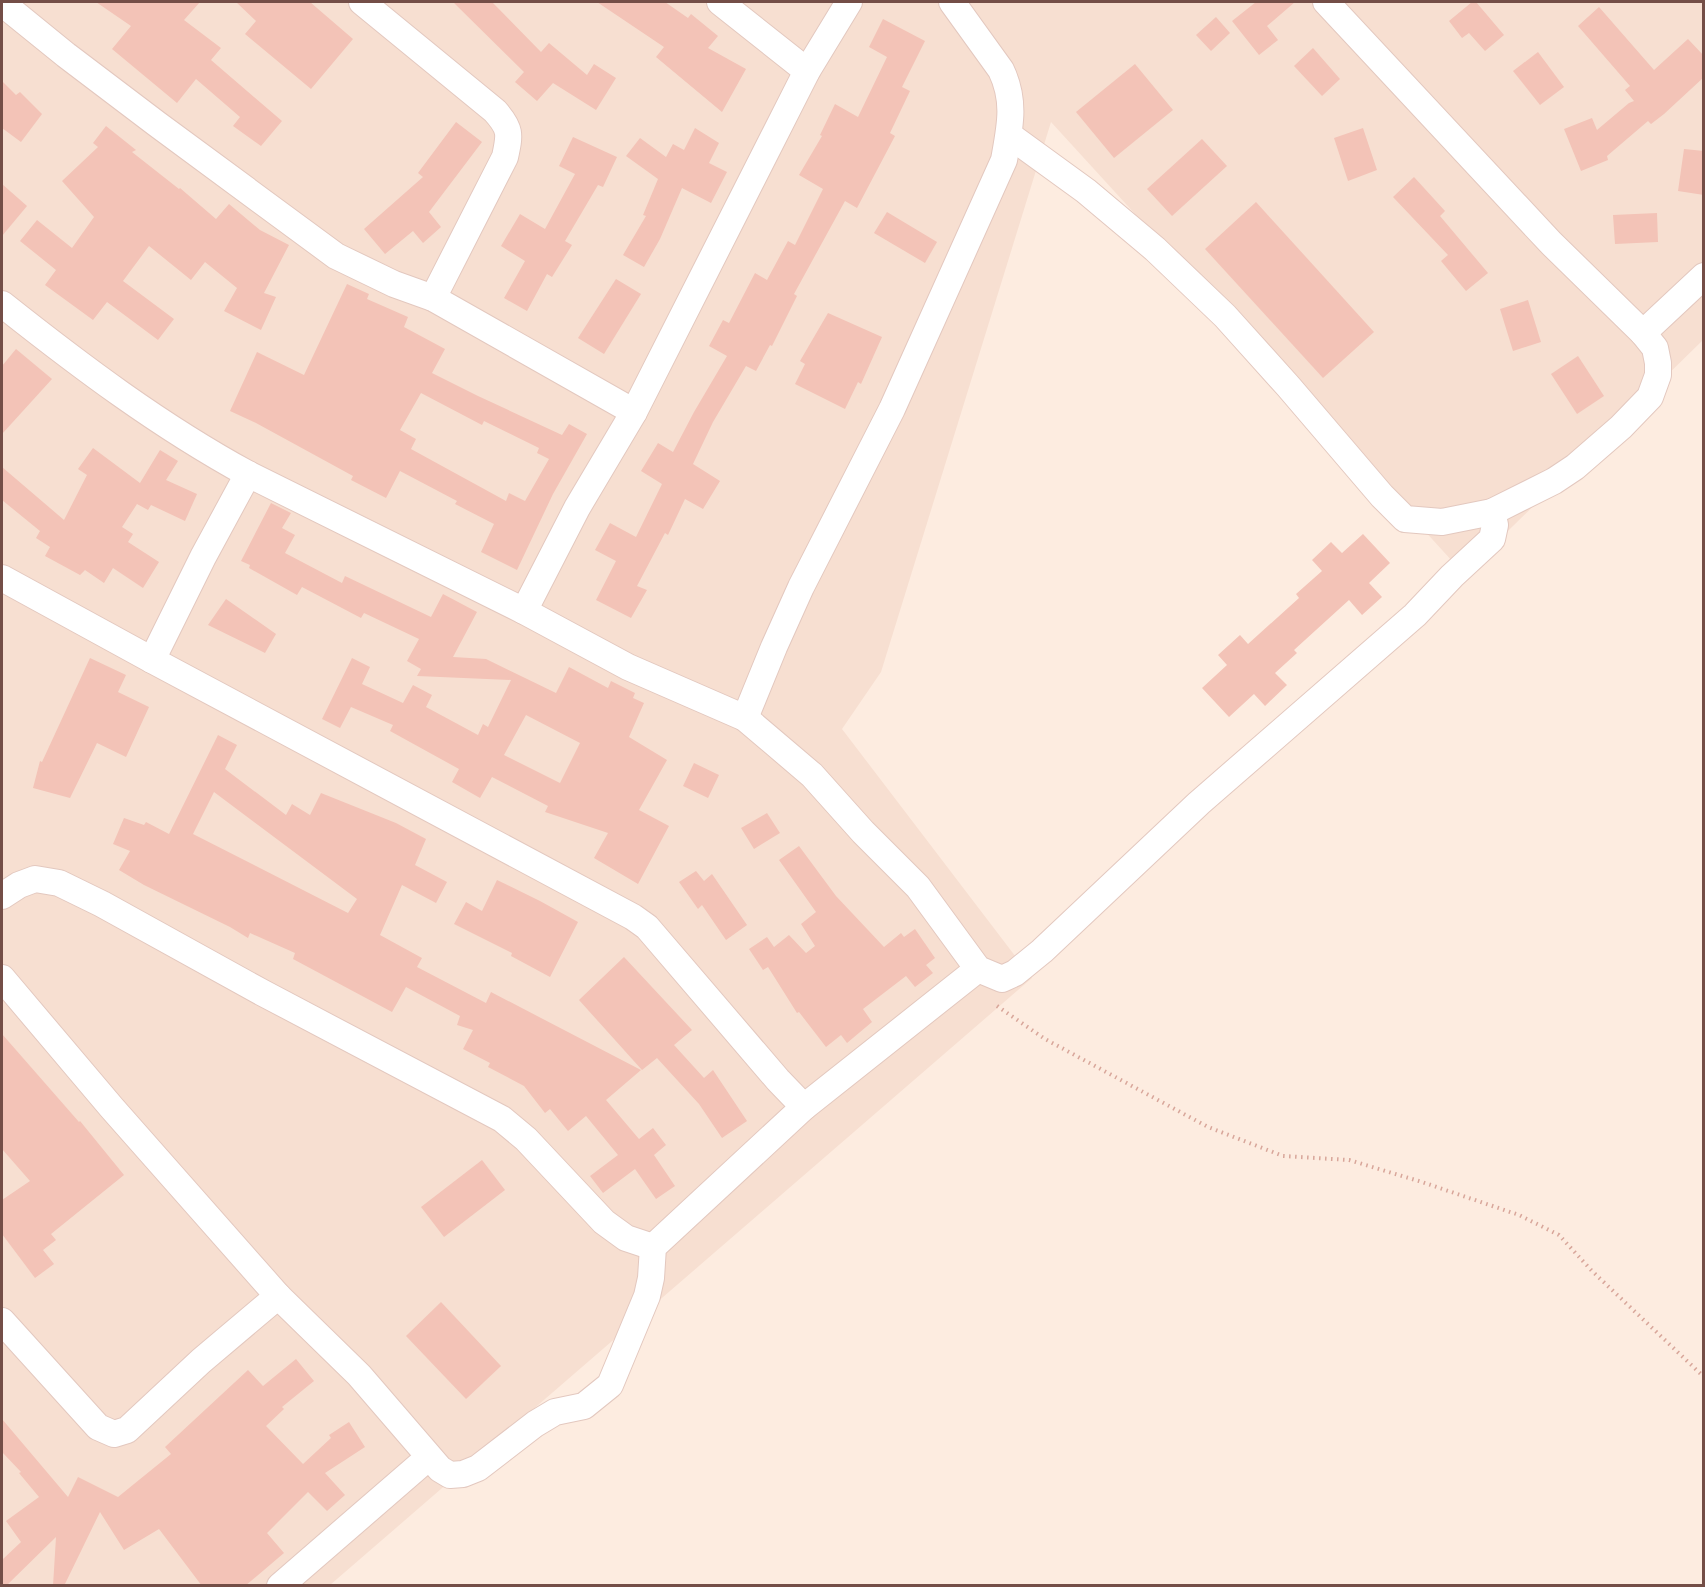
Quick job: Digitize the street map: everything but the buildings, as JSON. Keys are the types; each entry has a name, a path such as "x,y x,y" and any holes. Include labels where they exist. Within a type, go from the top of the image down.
{"street":[{"path":"362,2 495,111 507,124 509,137 505,157 433,298"},
{"path":"720,2 807,71"},
{"path":"524,611 577,508 634,412 807,71 849,2"},
{"path":"745,718 801,587 892,409 1004,160 1012,117 1006,81 1001,70 952,2"},
{"path":"1009,135 1086,191 1155,249 1225,316 1382,496 1405,519 1442,522 1492,512 1554,481 1575,467 1650,398 1658,375 1655,348 1644,333 1551,243 1326,2"},
{"path":"2,3 103,83 336,256 394,284 433,298 634,412"},
{"path":"1644,333 1704,276"},
{"path":"2,304 134,405 204,450 524,611 628,667 745,718 812,775 863,832 918,887 970,975"},
{"path":"152,660 203,557 248,474"},
{"path":"2,978 112,1108 278,1296 359,1375 440,1469 450,1475 463,1474 478,1468 535,1424 555,1412 584,1406 610,1385 647,1296 653,1247 804,1107 970,975 1002,979 1015,973 1035,957 1199,803 1416,615 1452,576 1492,539 1495,525 1492,512"},
{"path":"2,578 633,917 647,927 778,1080 804,1107"},
{"path":"2,896 19,885 35,879 59,883 502,1119 526,1139 604,1222 626,1238 653,1247"},
{"path":"2,1320 98,1427 114,1434 127,1430 201,1361 278,1296"},
{"path":"280,1586 429,1457"}],"path":[{"path":"970,975 1046,1039 1208,1127 1283,1156 1349,1160 1422,1182 1519,1215 1558,1235 1592,1271 1704,1377"}],"shaded area":[{"path":"2,2 1703,2 1703,340 1464,574 1051,122 881,672 842,729 1032,978 330,1585 2,1586"}]}
